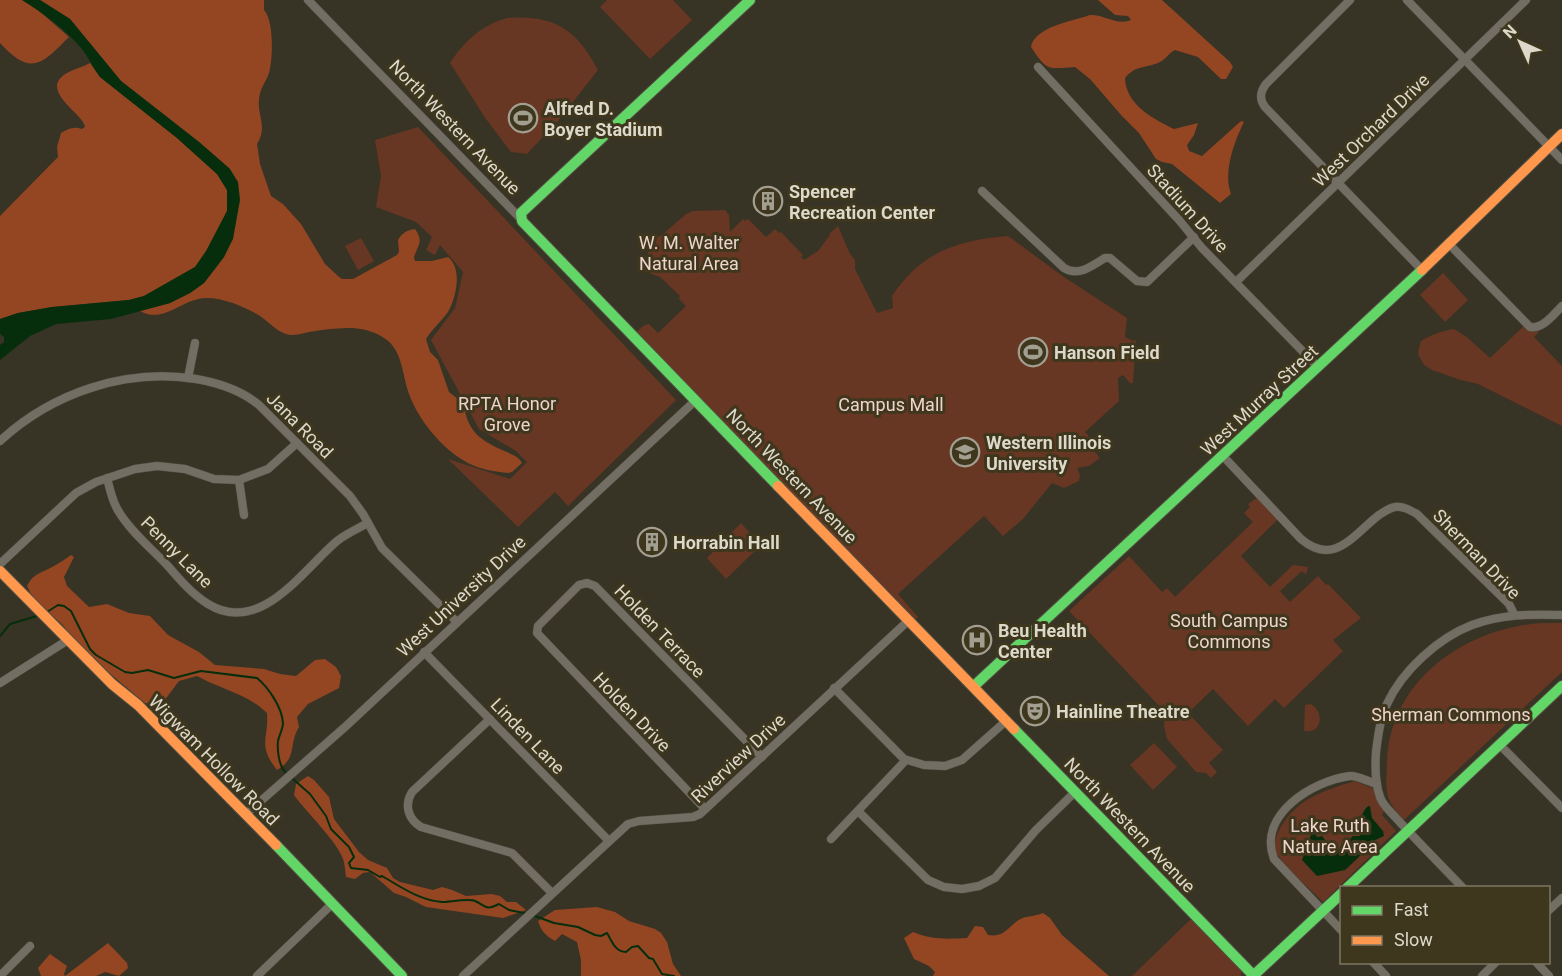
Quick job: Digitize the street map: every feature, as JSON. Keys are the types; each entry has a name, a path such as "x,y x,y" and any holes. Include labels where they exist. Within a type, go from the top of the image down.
{"street":[{"name":"North Western Avenue","path":"308,0 1253,976"},
{"path":"520,218 526,207 750,0"},
{"path":"1350,0 1266,84 1260,96 1265,107 1422,270"},
{"path":"1407,0 1562,160"},
{"name":"West Orchard Drive","path":"1236,282 1526,0"},
{"name":"Stadium Drive","path":"1038,67 1318,368"},
{"name":"West Murray Street","path":"974,686 1318,368 1562,134"},
{"path":"982,191 1071,272 1079,272 1105,258 1110,258 1137,281 1147,282 1194,237"},
{"path":"1448,243 1526,324 1535,328 1543,325 1562,306"},
{"path":"188,378 195,343"},
{"name":"Jana Road","path":"0,441 20,424 49,405 84,390 119,380 188,378 220,384 245,394 259,405 350,496 376,540 388,555 456,622"},
{"name":"West University Drive","path":"246,814 321,749 696,400"},
{"path":"0,564 76,493 106,478 135,469 157,466 185,469 214,479 239,480 267,469 297,443"},
{"name":"Sherman Drive","path":"1222,456 1301,539 1320,551 1341,546 1388,509 1393,507 1408,509 1420,517 1506,601 1514,614"},
{"name":"Penny Lane","path":"106,478 118,512 178,578 206,603 235,612 249,611 273,601 342,537 368,523"},
{"path":"239,480 244,515"},
{"name":"Wigwam Hollow Road","path":"0,571 112,684 138,705 402,976"},
{"name":"Holden Terrace","path":"538,635 536,629 538,626 579,585 593,584 762,757"},
{"path":"1461,886 1383,803 1377,784 1375,763 1382,716 1387,703 1406,675 1436,646 1460,630 1514,614 1562,615"},
{"name":"Riverview Drive","path":"463,976 609,841 633,822 693,817 705,809 909,620"},
{"name":"Holden Drive","path":"538,635 705,809"},
{"path":"0,683 68,640"},
{"name":"Linden Lane","path":"424,652 609,841"},
{"path":"1349,886 1562,686"},
{"path":"834,688 906,760 934,766 956,763 968,756 1006,721"},
{"path":"490,719 412,792 408,798 409,813 413,821 421,827 512,853 552,893"},
{"path":"1499,744 1562,808"},
{"path":"831,839 906,760"},
{"path":"1340,930 1274,860 1270,843 1285,809 1310,788 1352,775 1377,784"},
{"path":"859,812 928,880 953,889 971,889 995,878 1036,830 1075,792"},
{"path":"1253,976 1340,894"},
{"path":"1550,910 1562,898"},
{"path":"257,976 332,904"},
{"path":"0,976 30,946"},
{"path":"1374,964 1386,976"},
{"path":"1482,976 1495,964"},
{"path":"1537,964 1550,976"}],"green space":[{"path":"607,0 673,0 692,20 650,59 600,7"},
{"path":"507,18 538,19 562,28 581,44 598,70 558,121 527,154 511,152 486,119 450,63 474,35"},
{"name":"RPTA Honor Grove","path":"418,127 676,400 568,506 555,492 518,527 448,459 510,479 527,462 516,451 479,429 431,340 455,308 463,272 440,245 435,255 426,250 432,237 416,222 376,207 381,176 375,140"},
{"path":"725,210 729,215 730,232 743,219 745,221 748,219 766,237 775,229 781,232 803,255 801,257 804,260 818,251 829,234 838,226 855,260 855,269 877,313 893,308 892,296 903,281 928,259 957,245 1008,236 1064,277 1127,318 1125,337 1136,340 1133,383 1130,383 1123,375 1118,378 1119,401 1085,432 1088,435 1088,443 1100,458 1089,466 1077,468 1080,475 1079,481 1064,488 1052,483 1023,519 1003,536 984,516 898,594 918,617 912,623 633,335 649,324 658,333 686,306 679,299 680,296 660,277 644,271 649,248 654,239 693,211"},
{"path":"361,238 374,261 358,270 345,246"},
{"path":"1443,273 1468,300 1445,322 1420,295"},
{"path":"1526,324 1539,332 1534,337 1562,366 1562,426 1478,384 1432,370 1424,365 1419,356 1421,341 1454,329 1490,358"},
{"name":"South Campus Commons","path":"1260,496 1280,517 1241,556 1270,587 1293,565 1308,567 1305,574 1302,571 1280,591 1290,602 1318,576 1361,618 1333,640 1343,651 1284,708 1275,699 1248,726 1213,689 1188,713 1223,750 1209,763 1217,772 1211,778 1206,773 1196,772 1167,739 1164,726 1165,712 1069,611 1129,556 1162,592 1167,588 1175,597 1253,522 1244,513 1250,507 1248,504"},
{"path":"741,523 761,545 726,579 707,558"},
{"name":"Sherman Commons","path":"1562,623 1562,672 1404,820 1392,806 1387,794 1387,762 1391,733 1402,706 1417,683 1437,664 1460,648 1486,635 1513,627"},
{"path":"1311,704 1318,712 1320,722 1315,729 1304,731 1305,705"},
{"path":"1154,743 1177,767 1153,790 1130,765"},
{"name":"Lake Ruth Nature Area","path":"1355,781 1374,789 1384,811 1382,815 1396,831 1323,902 1279,857 1275,848 1276,838 1282,825 1296,808 1314,796"},
{"path":"1192,918 1241,969 1241,976 1132,976"}],"shaded area":[{"path":"0,0 22,0 38,10 69,37 43,60 28,63 20,60 0,43"},
{"path":"22,0 40,0 70,19 121,81 230,169 238,182 240,200 233,239 224,257 204,283 190,293 170,303 111,319 56,324 30,336 0,360 0,345 4,342 4,337 0,334 0,319 52,307 129,300 144,296 195,267 227,211 227,190 217,174 177,138 100,77 82,49 69,35"},
{"path":"40,0 264,0 264,10 270,22 272,50 269,73 260,95 262,132 257,144 260,164 271,196 283,204 301,224 325,264 342,279 353,279 397,255 398,240 412,229 418,233 420,240 414,257 415,261 432,261 448,257 453,262 457,276 455,292 448,312 426,339 430,352 438,360 449,392 464,404 472,429 490,444 516,456 522,463 508,473 482,469 459,457 440,442 424,423 412,402 396,351 391,344 377,334 361,329 343,328 291,335 279,330 248,309 211,298 196,300 156,315 140,311 170,303 190,293 204,283 224,257 230,169 121,81 70,19"},
{"path":"1098,0 1162,0 1230,62 1233,67 1226,79 1221,79 1198,57 1175,50 1160,62 1137,69 1125,78 1126,87 1135,103 1157,120 1174,129 1198,123 1187,145 1189,151 1202,156 1241,121 1244,122 1233,148 1229,167 1231,194 1220,203 1172,164 1156,159 1139,133 1090,79 1075,67 1048,67 1031,47 1039,34 1065,22 1090,15 1121,22 1131,20 1128,16 1115,15"},
{"path":"90,63 100,77 177,138 217,174 227,190 227,211 207,251 195,267 144,296 129,300 52,307 0,319 0,216 58,157 57,147 61,133 71,128 85,127 64,102 57,87 59,80 67,73"},
{"path":"71,555 74,557 64,577 67,586 89,607 107,604 129,613 150,616 168,635 199,652 215,665 264,669 296,676 315,660 325,659 336,667 341,676 339,688 308,704 297,717 299,727 288,761 277,770 267,754 265,742 267,713 243,696 197,676 179,681 161,705 145,703 77,644 62,624 34,600 27,586 36,576"},
{"path":"308,776 329,797 334,819 359,852 368,860 387,868 393,878 400,882 433,890 442,887 466,896 492,894 500,896 507,902 516,902 526,910 503,918 426,907 394,893 370,872 363,873 355,879 346,877 344,861 339,852 328,835 294,795 296,784"},
{"path":"1370,806 1372,818 1383,831 1384,836 1369,843 1345,870 1317,876 1302,860 1313,829 1317,830 1317,837 1322,836 1330,846 1339,850 1353,836 1360,836 1361,818"},
{"path":"597,907 615,912 629,921 661,933 667,942 673,964 681,976 581,976 581,960 577,942 562,934 555,941 544,933 538,921 555,910"},
{"path":"1043,913 1050,918 1062,935 1109,976 933,976 935,972 929,966 914,959 904,938 913,932 933,938 967,938 975,926 983,927 988,935 1000,934 1018,920"},
{"path":"108,943 127,963 128,968 119,976 105,972 96,976 65,976"},
{"path":"50,954 67,966 65,976 41,976 38,968"}],"waterway":[{"path":"47,612 58,605 71,611 90,649 125,672 148,670 174,678 201,671 257,678 274,698 280,710 283,725 278,749 280,762 286,773"},
{"path":"0,636 10,624 37,616"},
{"path":"293,779 310,794 326,816 331,829 349,847 354,857 349,863 351,868 368,870 426,899 442,902 472,900 486,907 499,904 509,910 524,913"},
{"path":"535,916 554,923 578,927 595,935 601,936 607,933 614,946 622,952 638,946 649,958 653,959 662,974 674,976"}],"traffic: fast":[{"path":"750,0 521,213 522,221 778,486"},
{"path":"974,686 1422,270"},
{"path":"1349,886 1562,686"},
{"path":"1014,729 1253,975"},
{"path":"276,845 402,976"},
{"path":"1253,976 1340,895"}],"traffic: slow":[{"path":"1422,270 1562,134"},
{"path":"778,486 1014,729"},
{"path":"0,571 112,684 138,705 276,845"}],"place":[{"name":"Alfred D. Boyer Stadium","path":"523,118"},
{"name":"Spencer Recreation Center","path":"768,201"},
{"name":"Hanson Field","path":"1033,352"},
{"name":"Western Illinois University","path":"965,452"},
{"name":"Horrabin Hall","path":"652,542"},
{"name":"Beu Health Center","path":"977,640"},
{"name":"Hainline Theatre","path":"1035,711"}],"park label":[{"name":"W. M. Walter Natural Area","path":"689,252"},
{"name":"Campus Mall","path":"891,404"}]}
